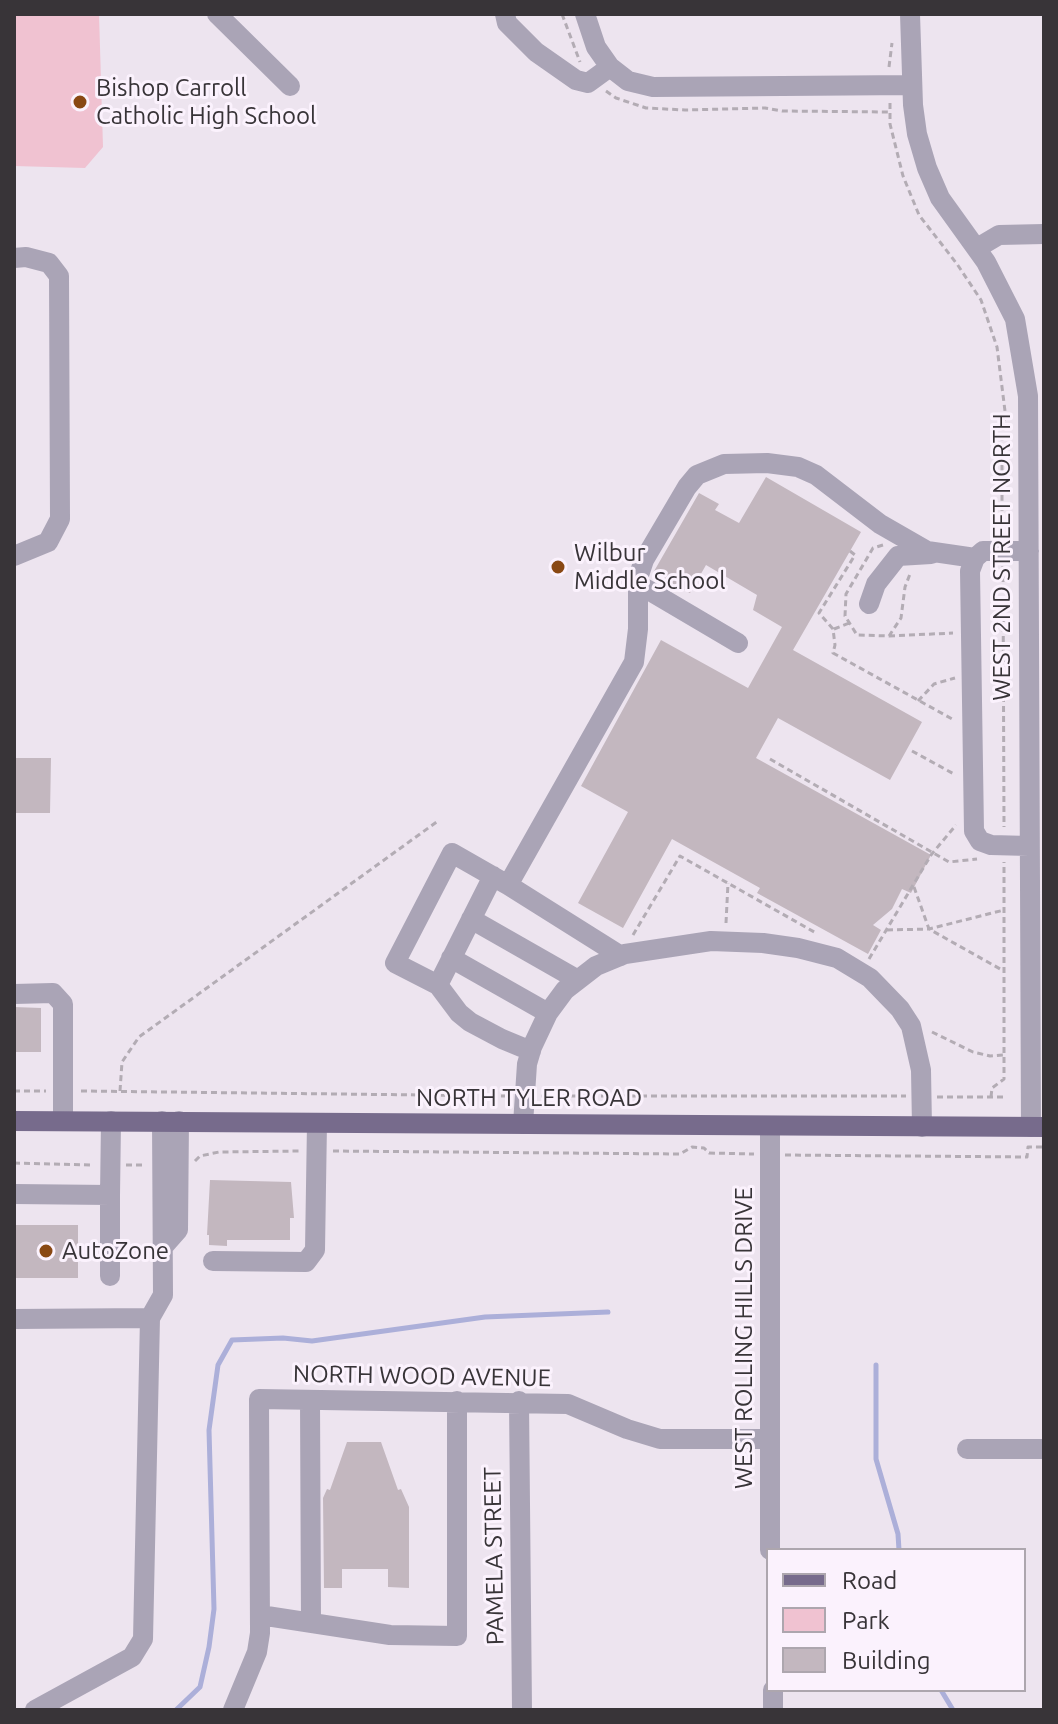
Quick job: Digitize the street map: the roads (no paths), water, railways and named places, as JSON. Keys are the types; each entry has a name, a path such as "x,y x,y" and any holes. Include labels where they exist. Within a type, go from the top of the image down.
{"main road":[{"name":"NORTH TYLER ROAD","path":"14,1121 1037,1127"}],"street":[{"path":"217,14 290,86"},
{"path":"585,14 596,47 610,67 628,81 653,87 912,85"},
{"name":"WEST 2ND STREET NORTH","path":"910,14 917,134 927,168 940,198 986,262 1015,319 1036,428 1029,551 1036,779 1029,846 1037,1012 1037,1127"},
{"path":"510,23 536,52 582,83 588,83 610,67"},
{"path":"977,248 999,235 1044,234"},
{"path":"14,258 26,257 49,263 59,276 60,519 48,542 14,556"},
{"path":"438,985 471,919 500,880 634,662 638,584 644,560 697,475 724,464 767,463 798,467 816,475 910,543 935,553"},
{"path":"1029,551 983,551 975,558 970,571 966,827 980,841 991,845 1029,846"},
{"path":"869,604 876,584 898,556 935,553 975,558"},
{"path":"638,584 738,643"},
{"path":"531,1051 470,1022 459,1013 438,985 395,963 452,853 621,956"},
{"path":"471,919 578,980"},
{"path":"523,1124 531,1051 548,1013 565,990 596,966 621,956 658,947 711,941 798,948 837,958 870,978 900,1009 911,1026 921,1070 922,1127"},
{"path":"451,958 548,1013"},
{"path":"14,994 53,993 63,1004 63,1121"},
{"path":"110,1276 111,1121"},
{"path":"35,1710 132,1657 143,1639 150,1318 163,1295 163,1247 178,1230 170,1166 171,1121"},
{"path":"213,1261 306,1262 315,1250 317,1123"},
{"name":"WEST ROLLING HILLS DRIVE","path":"770,1126 770,1548"},
{"path":"14,1194 110,1195"},
{"path":"14,1319 150,1318"},
{"name":"NORTH WOOD AVENUE","path":"260,1615 259,1399 568,1404 660,1439 770,1439"},
{"path":"310,1400 311,1623"},
{"path":"233,1710 257,1652 260,1615 390,1635 457,1636 457,1401"},
{"name":"PAMELA STREET","path":"519,1401 522,1710"},
{"path":"967,1449 1044,1449"}],"waterway":[{"path":"176,1710 200,1687 209,1647 214,1609 209,1430 218,1365 232,1340 283,1338 312,1341 485,1317 608,1312"},
{"path":"876,1365 876,1459 898,1534 899,1548"},
{"path":"942,1692 953,1710"}],"place":[{"name":"Bishop Carroll Catholic High School","path":"80,102"},
{"name":"Wilbur Middle School","path":"558,567"},
{"name":"AutoZone","path":"46,1251"}]}
